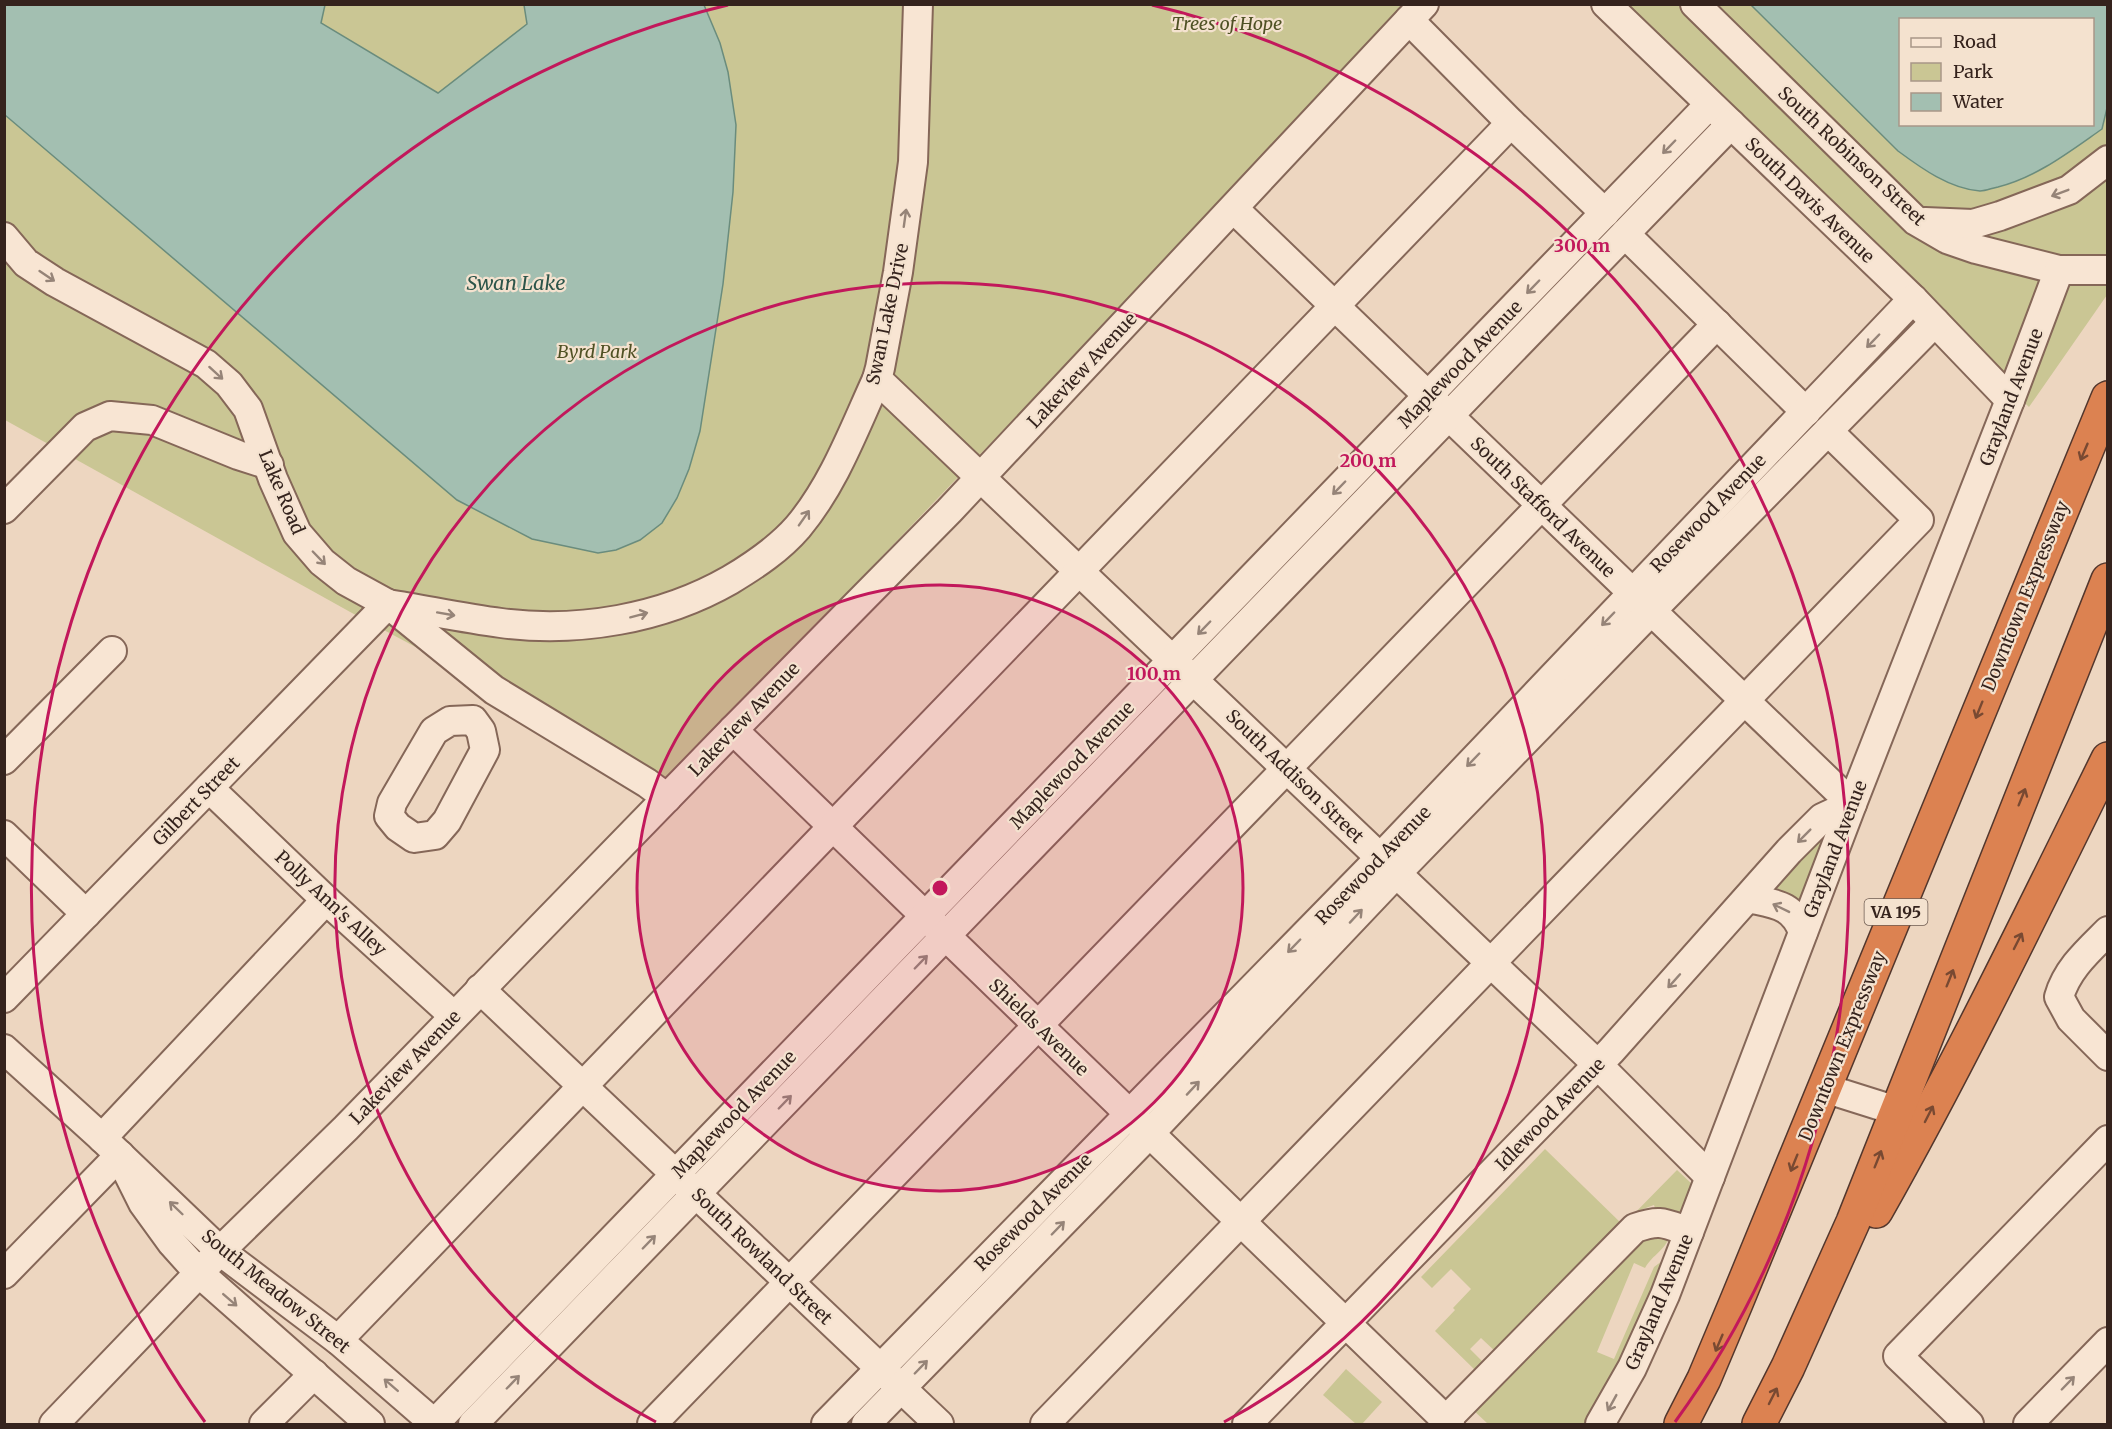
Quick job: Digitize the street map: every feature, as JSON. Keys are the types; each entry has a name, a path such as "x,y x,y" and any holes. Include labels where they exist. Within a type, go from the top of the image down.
{"highway":[{"name":"Downtown Expressway","path":"1681,1425 1704,1379 2108,398"},
{"path":"1759,1425 1788,1367 1853,1222 2108,580"},
{"path":"1788,1367 1916,1140 2108,759"}],"street":[{"name":"Swan Lake Drive","path":"388,604 502,623 564,626 624,619 670,607 716,588 755,565 798,527 819,497 842,457 877,379 898,272 913,162 918,4"},
{"name":"South Davis Avenue","path":"1606,4 1913,299 2010,400"},
{"name":"South Robinson Street","path":"1695,4 1916,221 1947,239 1976,249 2059,270 2108,270"},
{"path":"1417,12 1510,123 1605,213"},
{"name":"Lakeview Avenue","path":"54,1425 220,1251 346,1128 480,988 981,477 1417,12"},
{"name":"Maplewood Avenue","path":"434,1424 1709,105"},
{"path":"338,1340 1510,123"},
{"name":"Maplewood Avenue","path":"473,1425 1731,124"},
{"path":"1916,221 1973,224 2000,216 2069,190 2108,160"},
{"name":"South Stafford Avenue","path":"1234,209 1852,804"},
{"path":"1625,234 1806,412"},
{"name":"Lake Road","path":"4,237 26,263 55,282 206,364 229,384 248,409 297,533 322,562 346,581 388,604 494,690 647,783 667,798"},
{"name":"Grayland Avenue","path":"1600,1425 1632,1368 1665,1295 2059,270"},
{"name":"Rosewood Avenue","path":"866,1425 1149,1134 1389,865 1642,602 1806,412 1913,299"},
{"name":"Rosewood Avenue","path":"1642,602 1828,431 1935,322"},
{"path":"652,1425 1717,324"},
{"name":"South Addison Street","path":"877,379 1598,1065 1710,1177"},
{"path":"4,509 85,427 110,416 152,420 269,465"},
{"path":"1045,1425 1919,520 1828,431"},
{"name":"Gilbert Street","path":"4,998 388,604"},
{"path":"4,760 112,651"},
{"path":"473,720 494,690"},
{"name":"Shields Avenue","path":"733,730 1448,1422"},
{"name":"Polly Ann's Alley","path":"209,788 326,900 454,1016"},
{"name":"Idlewood Avenue","path":"1247,1425 1598,1065 1789,851 1822,818 1852,804"},
{"path":"4,835 86,914"},
{"name":"Rosewood Avenue","path":"826,1425 879,1368 1129,1114 1389,865"},
{"path":"1748,898 1787,908 1799,921 1803,932"},
{"path":"4,1274 111,1146 326,900"},
{"path":"2108,931 2073,966 2063,983 2059,997 2071,1019 2108,1056"},
{"name":"South Rowland Street","path":"480,988 939,1425"},
{"name":"South Meadow Street","path":"8,1060 111,1146 220,1251 338,1340 434,1424"},
{"path":"1824,1088 1897,1112"},
{"path":"1970,1425 1898,1356 2108,1140"},
{"name":"South Meadow Street","path":"111,1146 143,1203 172,1243 199,1273 370,1425"},
{"path":"1448,1422 1635,1228 1654,1222 1689,1232"},
{"path":"2028,1425 2108,1342"},
{"path":"264,1425 314,1374"}],"green space":[{"name":"Byrd Park","path":"4,5 1412,5 666,781 352,613 5,420"},
{"path":"1617,5 2107,5 2107,295 2029,407"},
{"path":"1833,815 1800,903 1780,891 1763,889"},
{"path":"1545,1149 1623,1225 1498,1354 1481,1338 1470,1349 1483,1362 1475,1370 1435,1331 1471,1289 1451,1269 1432,1288 1421,1277"},
{"path":"1677,1170 1692,1184 1680,1218 1657,1215 1654,1205 1643,1209 1628,1220"},
{"path":"1670,1235 1665,1245 1645,1268 1634,1263 1597,1352 1614,1359 1654,1267 1666,1258 1637,1330 1584,1424 1488,1424 1471,1408 1631,1240"},
{"path":"1346,1369 1382,1402 1362,1424 1356,1424 1323,1395"}],"water":[{"name":"Swan Lake","path":"4,5 325,5 321,23 438,93 527,24 524,5 704,5 720,43 728,72 736,125 733,192 723,284 700,431 689,469 677,498 662,523 640,540 616,550 598,553 532,539 457,500 5,115"},
{"path":"1751,5 2107,5 2107,108 2102,129 2052,163 2026,177 1984,191 1958,186 1926,171 1898,151"}],"park label":[{"name":"Trees of Hope","path":"1227,23"}]}
